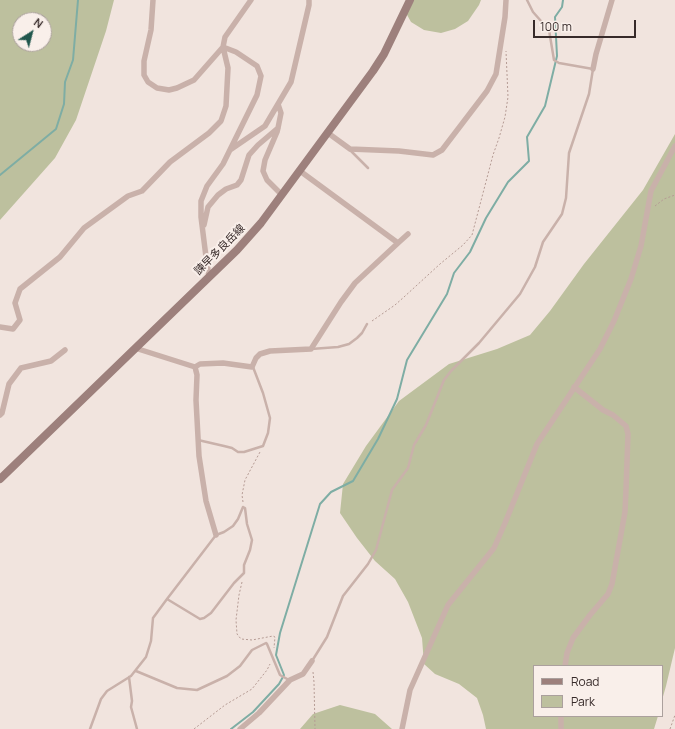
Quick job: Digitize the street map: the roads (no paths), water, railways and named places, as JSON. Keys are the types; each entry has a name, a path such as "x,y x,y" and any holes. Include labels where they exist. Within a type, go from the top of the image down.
{"main road":[{"name":"諫早多良岳線","path":"0,479 237,250 256,228 300,171 373,71 384,54 410,0"}],"street":[{"path":"153,0 151,30 144,61 144,75 148,82 158,88 169,90 183,86 194,80 223,47"},
{"path":"0,326 13,328 20,320 15,303 20,289 60,257 84,228 128,196 142,191 170,162 209,133 220,121 226,106 228,68 223,47 225,37 251,0"},
{"path":"230,150 265,126 291,82 309,0"},
{"path":"328,133 350,149 398,150 433,155 442,150 487,91 496,74 506,17 506,0"},
{"path":"593,69 612,0"},
{"path":"209,276 201,216 201,201 207,186 223,164 257,95 261,76 257,66 236,52 223,47"},
{"path":"278,104 281,113 278,128 265,160 263,171 267,180 282,195"},
{"path":"203,230 208,207 218,195 226,189 237,185 241,180 249,155 278,128"},
{"path":"402,729 410,690 448,605 494,548 506,523 538,444 600,349 614,321 631,279 641,246 651,191 675,146"},
{"path":"300,171 398,243"},
{"path":"136,348 195,367 200,364 223,363 252,366 260,354 270,351 311,349 355,283 408,234"},
{"path":"0,415 2,414 9,384 21,368 51,361 66,350"},
{"path":"195,367 197,375 196,400 199,456 206,501 216,535"},
{"path":"565,665 567,653 573,638 608,594 612,584 625,512 628,434 626,426 574,387"},
{"path":"240,729 260,713 289,680 303,674 312,661"},
{"path":"561,717 561,729"}],"lane":[{"path":"312,661 327,637 343,596 368,564 376,550 392,490 408,468 414,445 426,424 444,380 479,343 520,294 535,267 543,242 562,214 566,198 570,152 589,94 593,69 559,64 554,60 549,30 533,12 527,0"},
{"path":"350,149 368,168"},
{"path":"311,349 338,347 349,344 362,333 367,324"},
{"path":"198,440 232,448 238,452 244,452 263,446 268,433 270,418 263,393 252,366"},
{"path":"90,729 100,699 107,691 129,678 146,657 151,641 153,618 167,599 216,535 233,526 243,507 245,508 247,524 252,540 244,566 244,572 211,613 200,619 167,599"},
{"path":"136,671 177,688 197,690 227,676 240,666 252,650 266,643 280,676 289,680"},
{"path":"129,678 132,707 137,729"}],"waterway":[{"path":"0,175 56,129 64,104 65,82 73,60 78,0"},
{"path":"231,729 253,712 279,684 284,675 276,655 280,633 320,504 331,492 353,481 378,439 397,399 407,360 447,294 454,273 470,252 486,218 508,182 529,161 527,137 545,106 557,56 555,17 562,7 563,0"}]}
